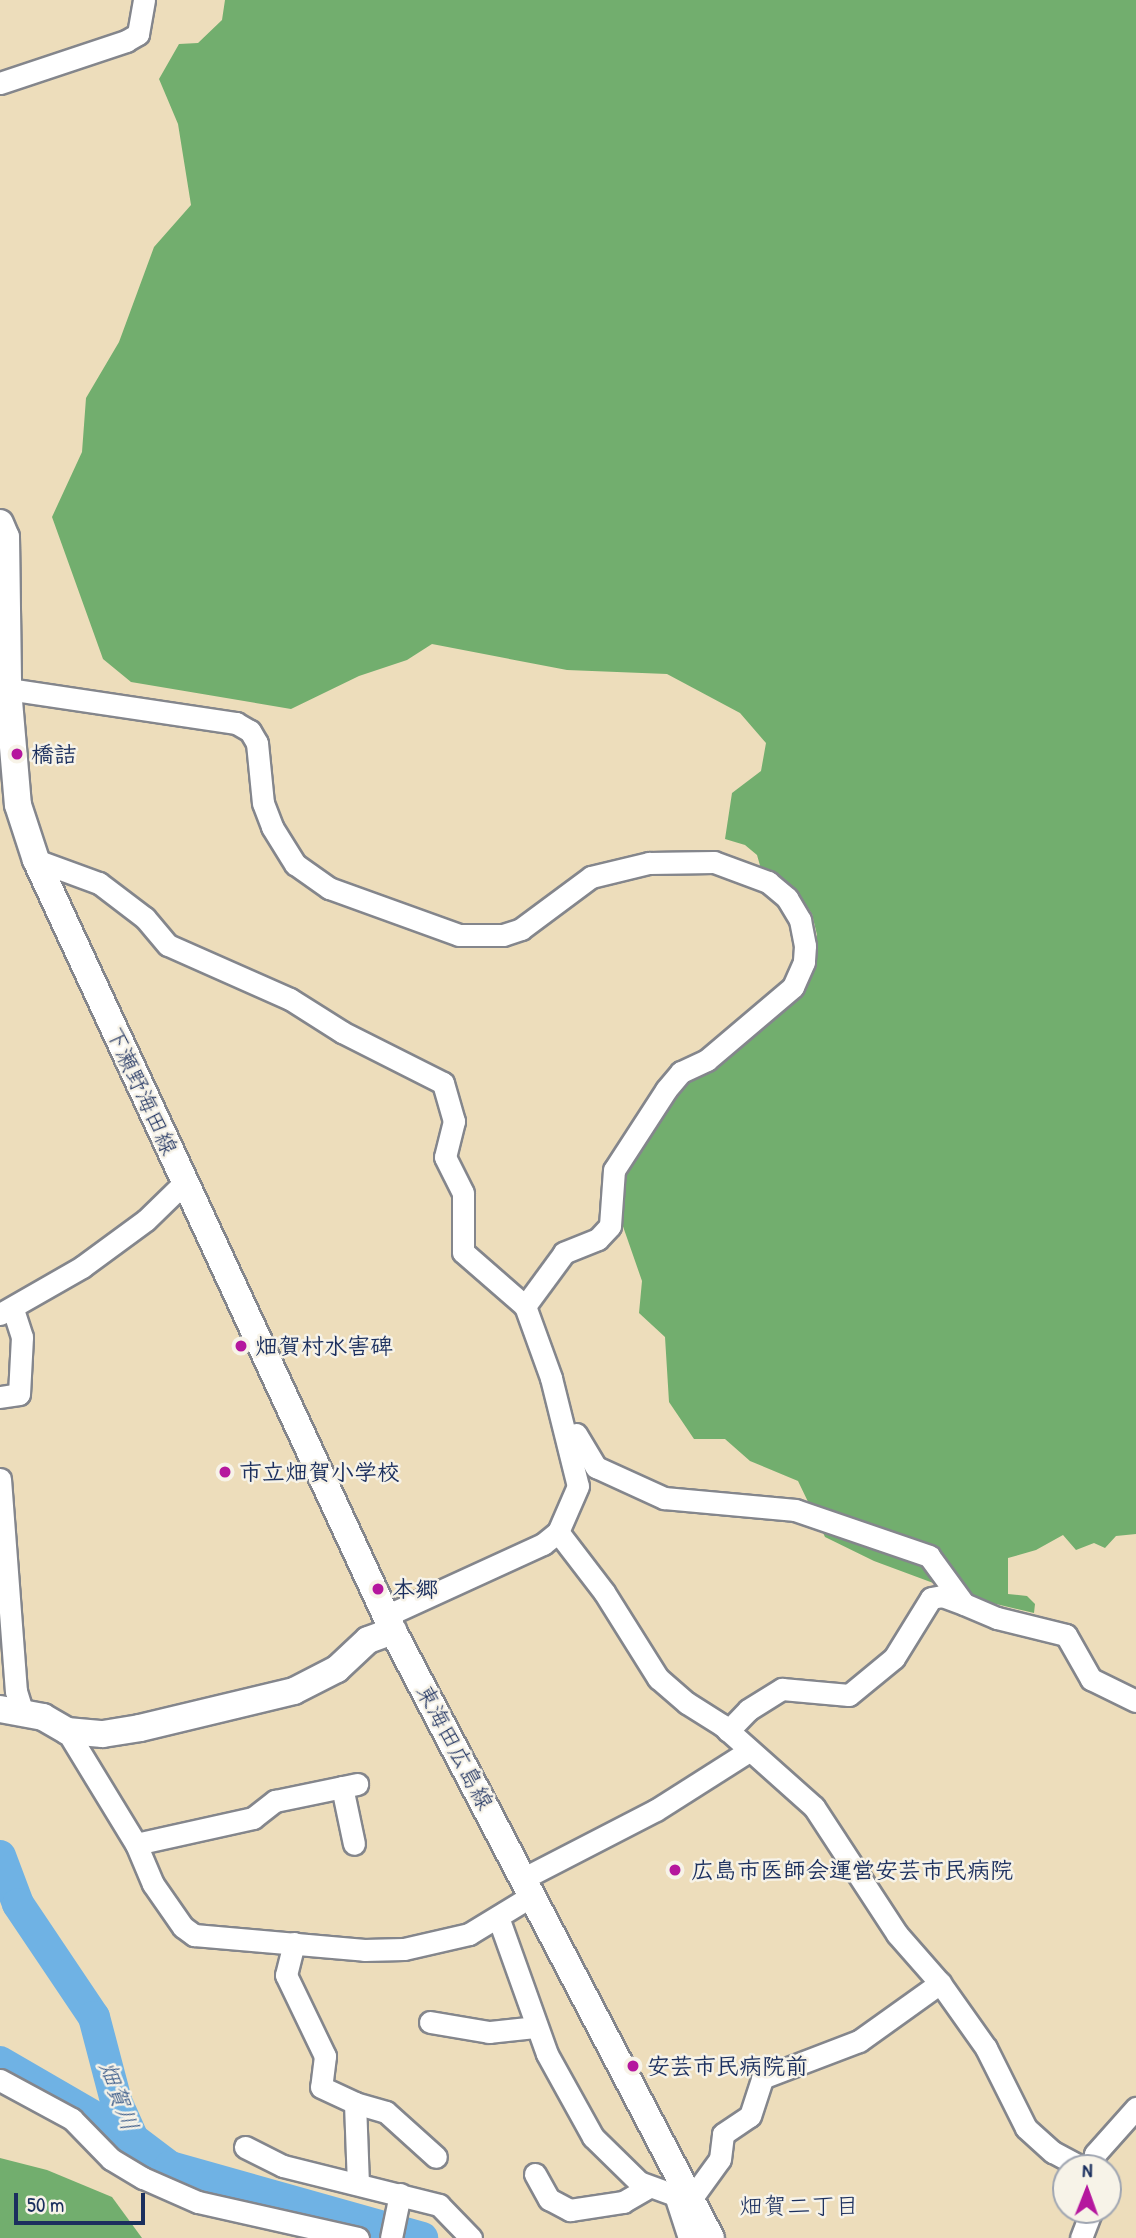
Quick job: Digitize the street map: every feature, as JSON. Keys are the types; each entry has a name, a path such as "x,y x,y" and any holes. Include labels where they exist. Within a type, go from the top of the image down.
{"main road":[{"name":"下瀬野海田線","path":"0,523 6,537 9,807 36,860 389,1624"},
{"path":"13,1710 67,1731 103,1734 140,1728 285,1694 319,1681 389,1624"},
{"name":"東海田広島線","path":"389,1624 529,1886 684,2195 711,2238"}],"street":[{"path":"0,83 125,41 138,34 145,0"},
{"path":"8,689 236,723 250,731 257,743 264,803 272,827 295,864 329,888 459,935 512,932 591,877 649,863 714,862 768,882 787,898 800,920 804,946 804,962 793,987 707,1060 681,1072 666,1090 614,1170 610,1226 597,1239 564,1253 525,1306"},
{"path":"36,860 99,883 145,918 168,945 290,999 342,1032 443,1083 454,1121 445,1157 463,1193 463,1251 525,1306 551,1378 578,1486 558,1532 519,1557 438,1588 389,1624"},
{"path":"0,1397 19,1394 22,1337 6,1312 146,1220 184,1183"},
{"path":"551,1378 562,1393 582,1448 596,1467 664,1498 795,1510 929,1556 964,1604"},
{"path":"0,1479 16,1691 13,1710"},
{"path":"558,1532 604,1592 658,1678 728,1731 748,1751 793,1783 814,1807 897,1934 940,1983 986,2048 1026,2127 1058,2154"},
{"path":"728,1731 748,1710 782,1689 849,1695 894,1658 932,1598 942,1596 997,1618 1066,1635 1091,1679 1136,1701"},
{"path":"67,1731 136,1844 153,1884 183,1927 194,1935 404,1950 469,1934 498,1917 529,1886 748,1751"},
{"path":"136,1844 253,1818 275,1801 349,1785 354,1844"},
{"path":"498,1917 536,2026 593,2137 649,2187 684,2195"},
{"path":"294,1943 286,1975 325,2056 321,2087 355,2103 386,2112 436,2157"},
{"path":"684,2195 720,2159 723,2134 750,2116 762,2078 859,2041 940,1983"},
{"path":"430,2022 489,2032 536,2026"},
{"path":"0,2080 72,2119 111,2159 143,2178 198,2202 358,2238"},
{"path":"355,2103 358,2184"},
{"path":"1095,2154 1136,2108"},
{"path":"245,2147 283,2166 358,2184 399,2199 439,2205 471,2238"},
{"path":"535,2175 549,2199 570,2210 623,2202 649,2187"},
{"path":"684,2195 689,2238"},
{"path":"391,2238 399,2199"}],"green space":[{"path":"225,0 1136,0 1136,1534 1116,1536 1105,1548 1094,1543 1076,1550 1063,1535 1036,1550 1008,1558 1008,1594 1027,1596 1035,1604 1034,1613 979,1600 874,1561 825,1537 798,1481 750,1461 725,1439 694,1439 669,1402 665,1337 639,1313 642,1281 618,1212 632,1150 710,1054 809,968 817,935 812,914 800,896 761,869 757,855 745,845 725,839 732,793 761,771 766,743 740,713 667,674 567,670 432,644 407,660 359,676 291,709 131,682 103,659 52,517 82,452 86,398 119,342 154,247 191,205 178,124 159,79 179,44 198,43 222,20"},
{"path":"0,2158 47,2170 112,2197 142,2238 0,2238"}],"waterway":[{"name":"畑賀川","path":"0,1856 18,1904 94,2017 116,2101 133,2139"},
{"name":"畑賀川","path":"0,2062 133,2139 170,2167 422,2238"}],"place":[{"name":"橋詰","path":"17,754"},
{"name":"畑賀村水害碑","path":"241,1346"},
{"name":"市立畑賀小学校","path":"225,1472"},
{"name":"本郷","path":"378,1589"},
{"name":"広島市医師会運営安芸市民病院","path":"675,1870"},
{"name":"安芸市民病院前","path":"633,2066"}],"district":[{"name":"畑賀二丁目","path":"799,2206"}]}
